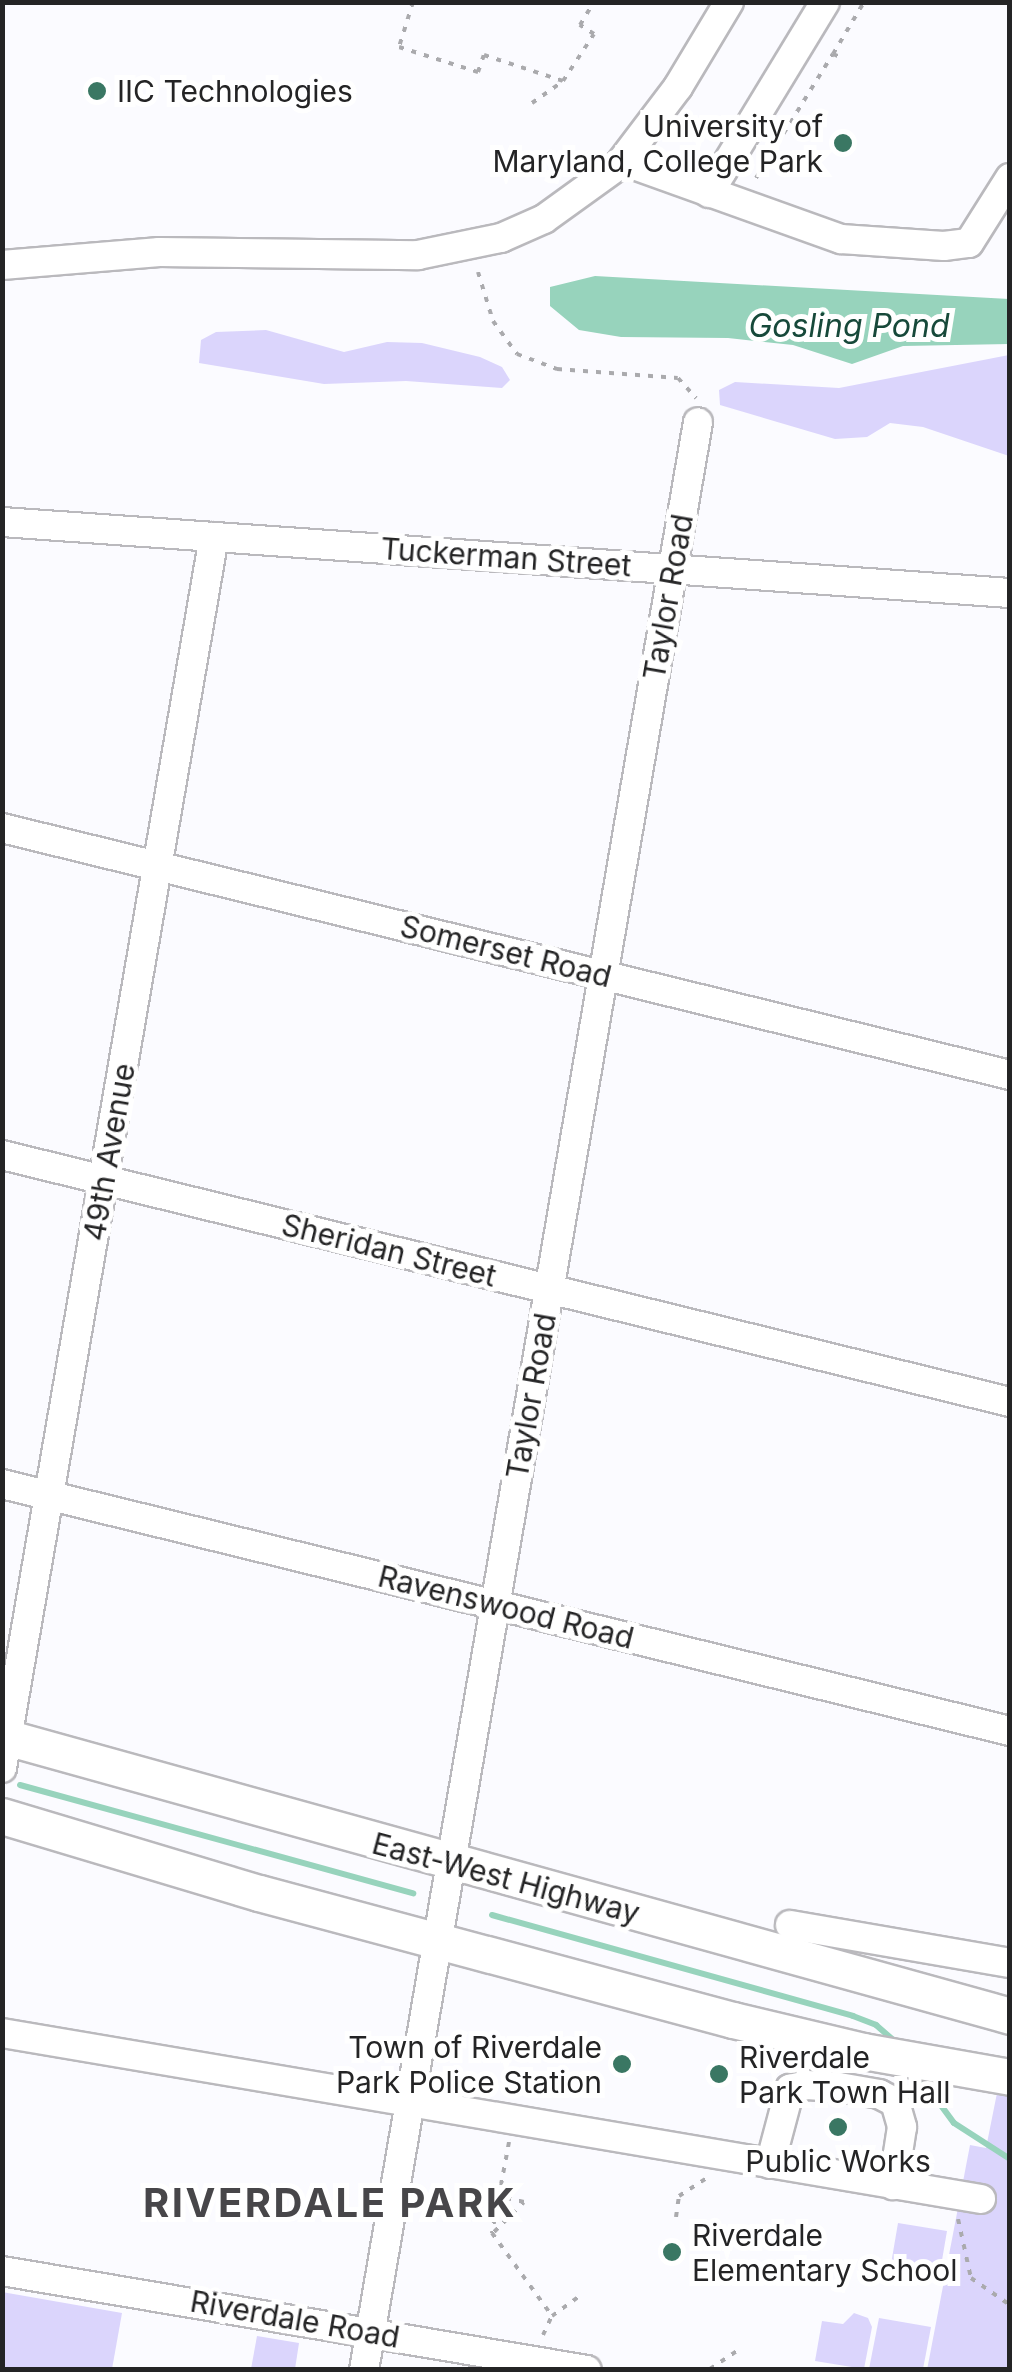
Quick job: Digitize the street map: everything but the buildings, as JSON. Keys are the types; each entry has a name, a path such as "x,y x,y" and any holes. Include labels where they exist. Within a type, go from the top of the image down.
{"main road":[{"name":"East-West Highway","path":"4,1746 1010,2016"},
{"path":"2,1816 436,1942 810,2040 1010,2077"}],"street":[{"path":"2,265 159,252 418,255 501,238 544,219 584,194 623,161 678,88 729,2"},
{"path":"709,193 825,2"},
{"path":"623,161 841,239 944,246 968,243 1010,178"},
{"name":"Taylor Road","path":"364,2370 698,422"},
{"name":"Tuckerman Street","path":"2,522 1010,593"},
{"name":"49th Avenue","path":"4,1746 214,536"},
{"name":"Somerset Road","path":"2,828 1010,1075"},
{"name":"Sheridan Street","path":"2,1155 1010,1402"},
{"name":"Ravenswood Road","path":"2,1484 1010,1731"},
{"path":"790,1925 1010,1963"},
{"path":"2,2034 967,2197"},
{"path":"770,2164 790,2089 806,2085 839,2087 879,2094 895,2102 902,2127 893,2184"},
{"name":"Riverdale Road","path":"2,2271 587,2370"}],"path":[{"path":"412,2 399,47 478,72 484,55 564,81"},
{"path":"532,103 564,81 594,34 580,25 594,2"},
{"path":"756,178 837,56 864,2"},
{"path":"478,272 494,321 517,354 556,369 678,378 696,393 698,422"},
{"path":"510,2140 492,2234 552,2316"},
{"path":"676,2217 679,2196 710,2176"},
{"path":"492,2234 526,2202 498,2196"},
{"path":"967,2197 971,2278 1010,2305"},
{"path":"543,2335 552,2316 581,2295"},
{"path":"710,2369 741,2348"}],"shaded area":[{"path":"266,330 344,352 387,342 422,343 480,357 502,367 510,380 502,388 406,381 324,384 199,363 201,340 216,332"},
{"path":"1009,355 1009,456 923,427 890,423 867,437 835,439 720,405 719,390 735,382 839,388"},
{"path":"998,2088 1009,2089 1009,2369 927,2370 970,2145 986,2148"},
{"path":"898,2223 947,2231 940,2272 932,2282 919,2283 912,2267 891,2264"},
{"path":"2,2292 122,2313 112,2369 3,2369"},
{"path":"854,2313 868,2318 872,2327 864,2369 815,2361 822,2321 843,2324"},
{"path":"879,2318 931,2327 923,2369 869,2369"},
{"path":"257,2336 299,2343 295,2369 251,2369"}],"water":[{"name":"Gosling Pond","path":"595,276 1009,299 1009,344 903,346 852,364 793,345 728,338 621,337 579,330 550,306 550,287"}],"waterway":[{"path":"20,1785 413,1893"},
{"path":"492,1915 853,2016 876,2025 898,2044"},
{"path":"923,2081 954,2123 1010,2159"}],"place":[{"name":"IIC Technologies","path":"97,91"},
{"name":"University of Maryland, College Park","path":"843,143"},
{"name":"Town of Riverdale Park Police Station","path":"622,2064"},
{"name":"Riverdale Park Town Hall","path":"719,2074"},
{"name":"Public Works","path":"838,2127"},
{"name":"Riverdale Elementary School","path":"672,2252"}],"district":[{"name":"RIVERDALE PARK","path":"330,2203"}]}
